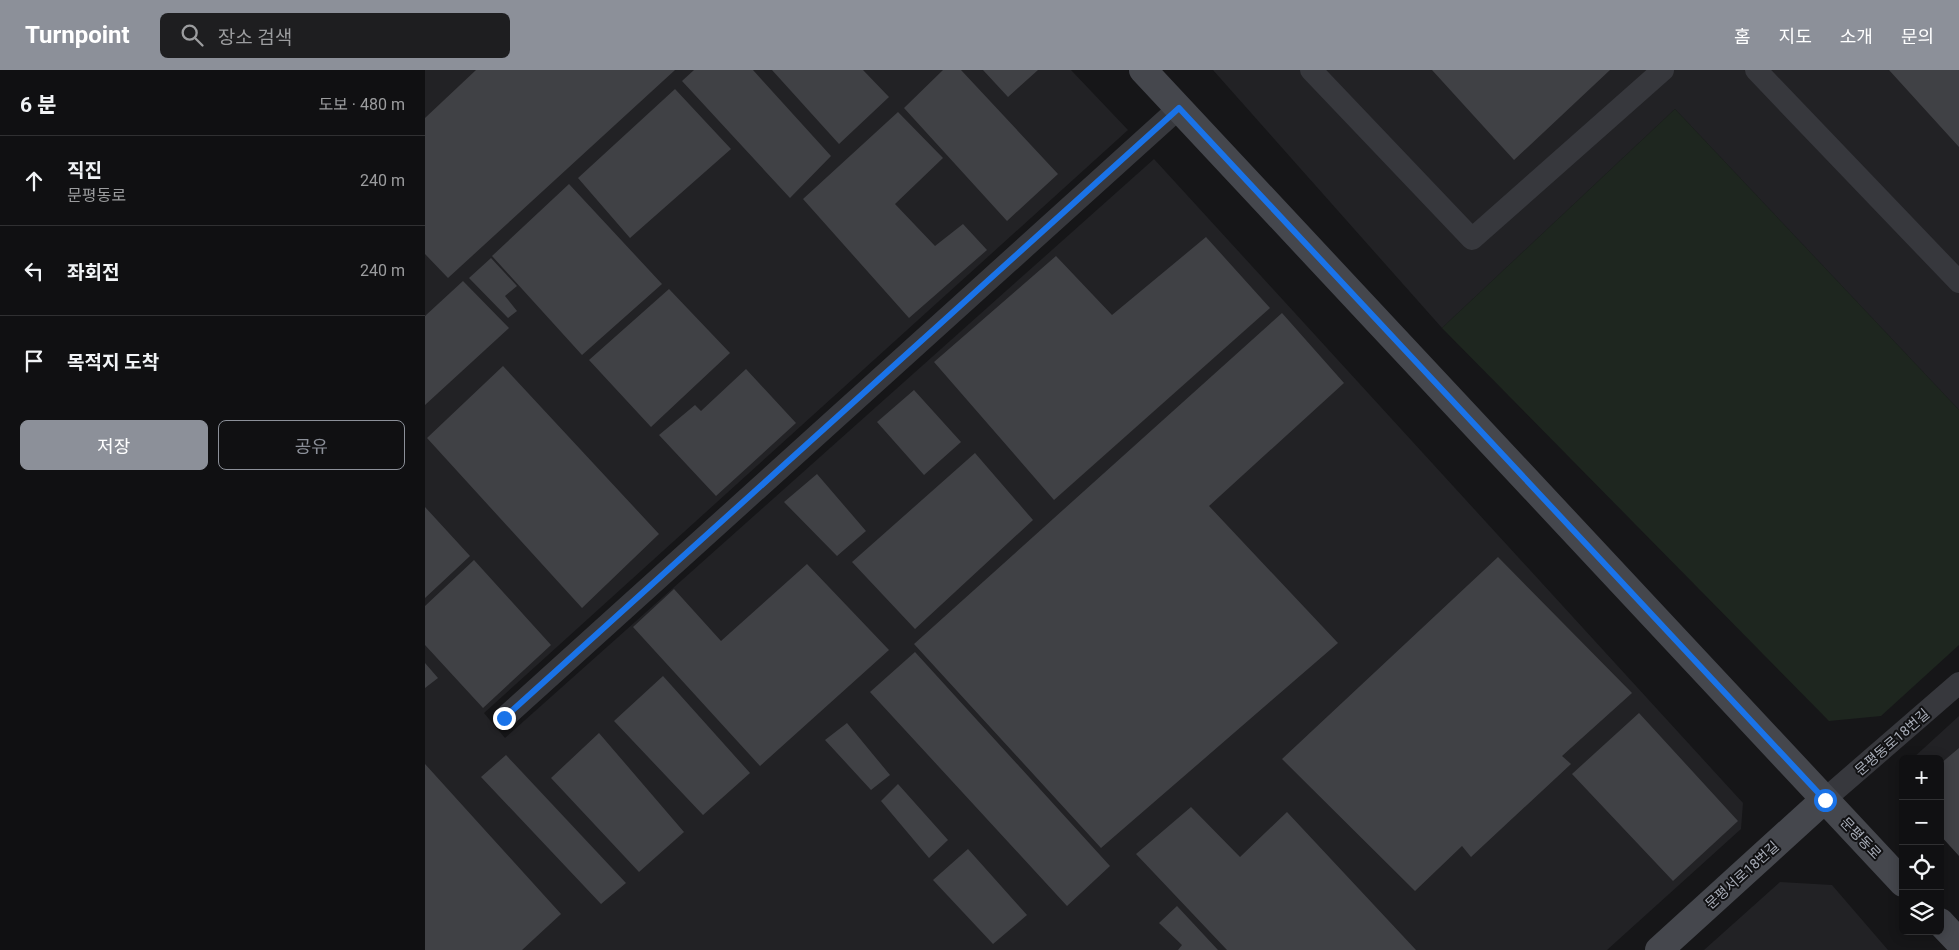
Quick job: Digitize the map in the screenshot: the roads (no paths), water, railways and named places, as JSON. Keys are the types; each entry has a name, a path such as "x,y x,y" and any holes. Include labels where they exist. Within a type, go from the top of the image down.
{"main road":[{"name":"문평동로","path":"1143,70 1899,879"},
{"name":"문평서로18번길","path":"1659,950 1825,800"},
{"path":"1944,926 1959,942"}],"street":[{"path":"1311,70 1472,239 1663,70"},
{"path":"1756,70 1959,282"},
{"path":"504,718 1179,108"},
{"name":"문평동로18번길","path":"1825,800 1959,683"}]}
